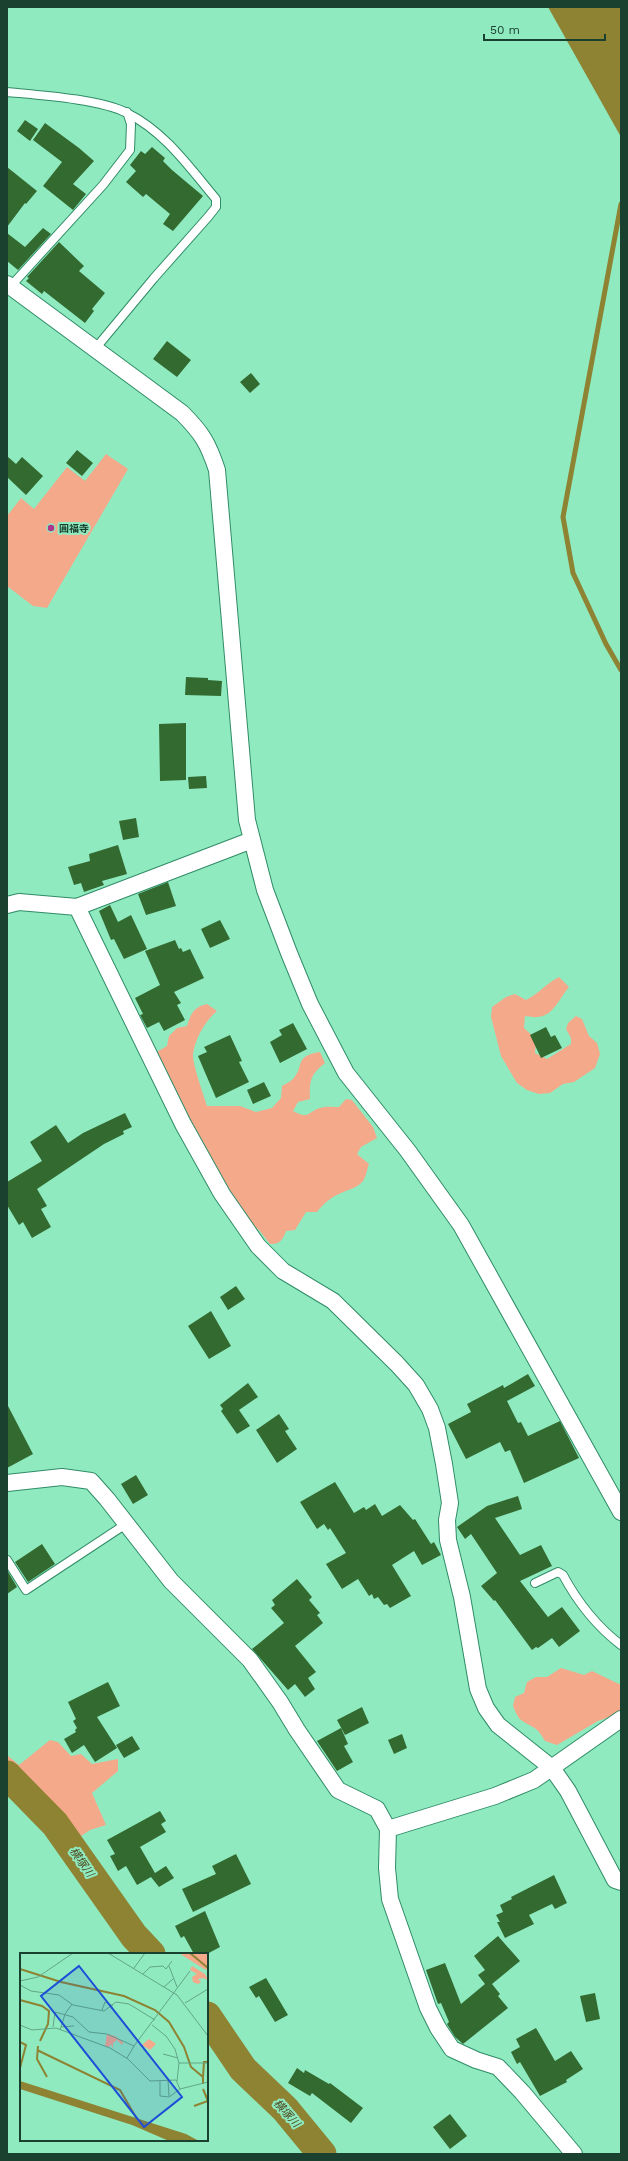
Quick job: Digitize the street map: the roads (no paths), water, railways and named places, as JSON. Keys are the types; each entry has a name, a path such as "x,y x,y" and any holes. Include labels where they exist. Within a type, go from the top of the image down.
{"street":[{"path":"9,286 96,348 182,413 196,426 211,450 217,470 247,820 265,890 288,953 310,1004 346,1074 408,1151 461,1225 621,1512"},
{"path":"7,905 19,902 77,907 252,840"},
{"path":"77,907 183,1124 222,1194 258,1246 283,1271 333,1301 397,1364 416,1386 430,1410 437,1428 444,1464 450,1503 447,1520 448,1540 462,1597 478,1689 486,1708 498,1725 552,1768 568,1791 615,1880 621,1882"},
{"path":"7,1483 62,1477 91,1481 107,1499 171,1581 250,1660 280,1702 297,1730 338,1790 377,1809 388,1829 387,1868 390,1899 428,2008 438,2028 452,2049 476,2060 498,2067 522,2092 574,2154"},
{"path":"388,1829 495,1796 534,1780 621,1719"}],"lane":[{"path":"7,92 83,102 112,107 127,112 156,132 176,151 216,199 216,207 96,348"},
{"path":"9,286 103,185 130,150 131,124 127,112"},
{"path":"7,1560 26,1590 126,1524"},
{"path":"535,1583 558,1572 563,1575 572,1592 587,1614 603,1631 621,1645"}],"waterway":[{"path":"621,204 563,517 573,573 606,644 621,670"},
{"name":"横塚川","path":"7,1775 55,1824 134,1936 150,1953"},
{"name":"横塚川","path":"208,2017 243,2069 285,2109 322,2154"}],"place":[{"name":"圓福寺","path":"51,528"}]}
